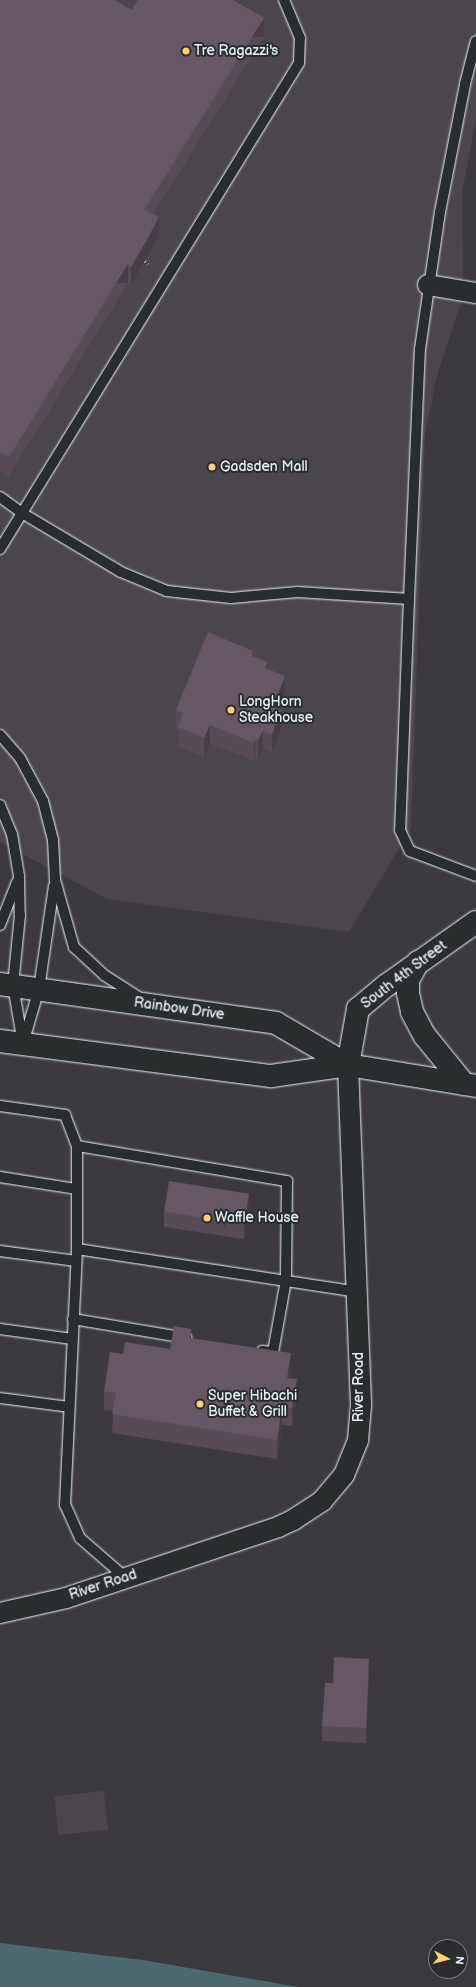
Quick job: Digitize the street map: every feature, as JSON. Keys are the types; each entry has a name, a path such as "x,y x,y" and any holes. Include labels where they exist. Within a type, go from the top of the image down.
{"main road":[{"name":"South 4th Street","path":"348,1065 358,1009 418,962 476,922"},
{"path":"418,962 408,980 408,993 412,1012 425,1036 470,1085"},
{"name":"Rainbow Drive","path":"7,985 276,1023 348,1065"},
{"name":"Rainbow Drive","path":"0,1041 271,1076 348,1065 470,1085"}],"street":[{"path":"428,285 476,293"},
{"name":"River Road","path":"0,1613 66,1598 294,1520 322,1501 334,1488 352,1458 361,1422 348,1065"}],"lane":[{"path":"0,549 299,63 300,38 284,0"},
{"path":"476,41 465,84 428,285 420,349 400,830 410,851 476,876"},
{"path":"0,497 22,513 121,572 167,592 231,598 298,592 409,599"},
{"path":"0,735 20,758 43,801 53,840 55,880 39,989 23,1044"},
{"path":"0,805 12,834 19,876 20,922 7,985 23,1044"},
{"path":"0,925 19,876"},
{"path":"55,880 74,946 104,975 148,1004"},
{"path":"0,1106 65,1115 77,1146 77,1249 65,1505 80,1538 126,1578"},
{"path":"77,1146 287,1180 286,1280 273,1352 250,1348"},
{"path":"0,1177 77,1189"},
{"path":"77,1249 357,1292"},
{"path":"0,1251 76,1262"},
{"path":"73,1319 196,1339"},
{"path":"0,1329 72,1338"},
{"path":"0,1398 69,1407"}],"path":[{"path":"145,261 148,264"}],"shaded area":[{"name":"Gadsden Mall","path":"0,0 476,0 476,120 462,192 463,297 436,379 425,435 411,829 349,932 107,899 0,842"},
{"path":"104,1791 108,1830 58,1835 54,1796"}],"water":[{"path":"0,1943 143,1960 298,1987 0,1987"}],"building":[{"path":"0,0 115,0 132,10 138,0 233,0 264,18 144,210 159,217 145,243 131,267 128,264 9,457 0,452"},
{"name":"LongHorn Steakhouse","path":"208,632 253,651 252,656 268,662 265,668 285,676 273,707 281,710 272,734 263,731 258,740 255,739 254,743 210,725 204,738 178,727 183,713 176,710"},
{"path":"169,1181 249,1194 244,1224 164,1212"},
{"name":"Super Hibachi Buffet & Grill","path":"174,1326 191,1329 190,1338 291,1353 287,1378 297,1379 292,1408 282,1406 277,1440 112,1414 116,1393 104,1391 110,1352 123,1354 125,1342 170,1349"},
{"path":"334,1657 369,1659 366,1728 322,1726 325,1683 333,1683"}],"place":[{"name":"Tre Ragazzi's","path":"186,51"},
{"name":"Gadsden Mall","path":"212,467"},
{"name":"LongHorn Steakhouse","path":"231,710"},
{"name":"Waffle House","path":"207,1218"},
{"name":"Super Hibachi Buffet & Grill","path":"200,1404"}]}
